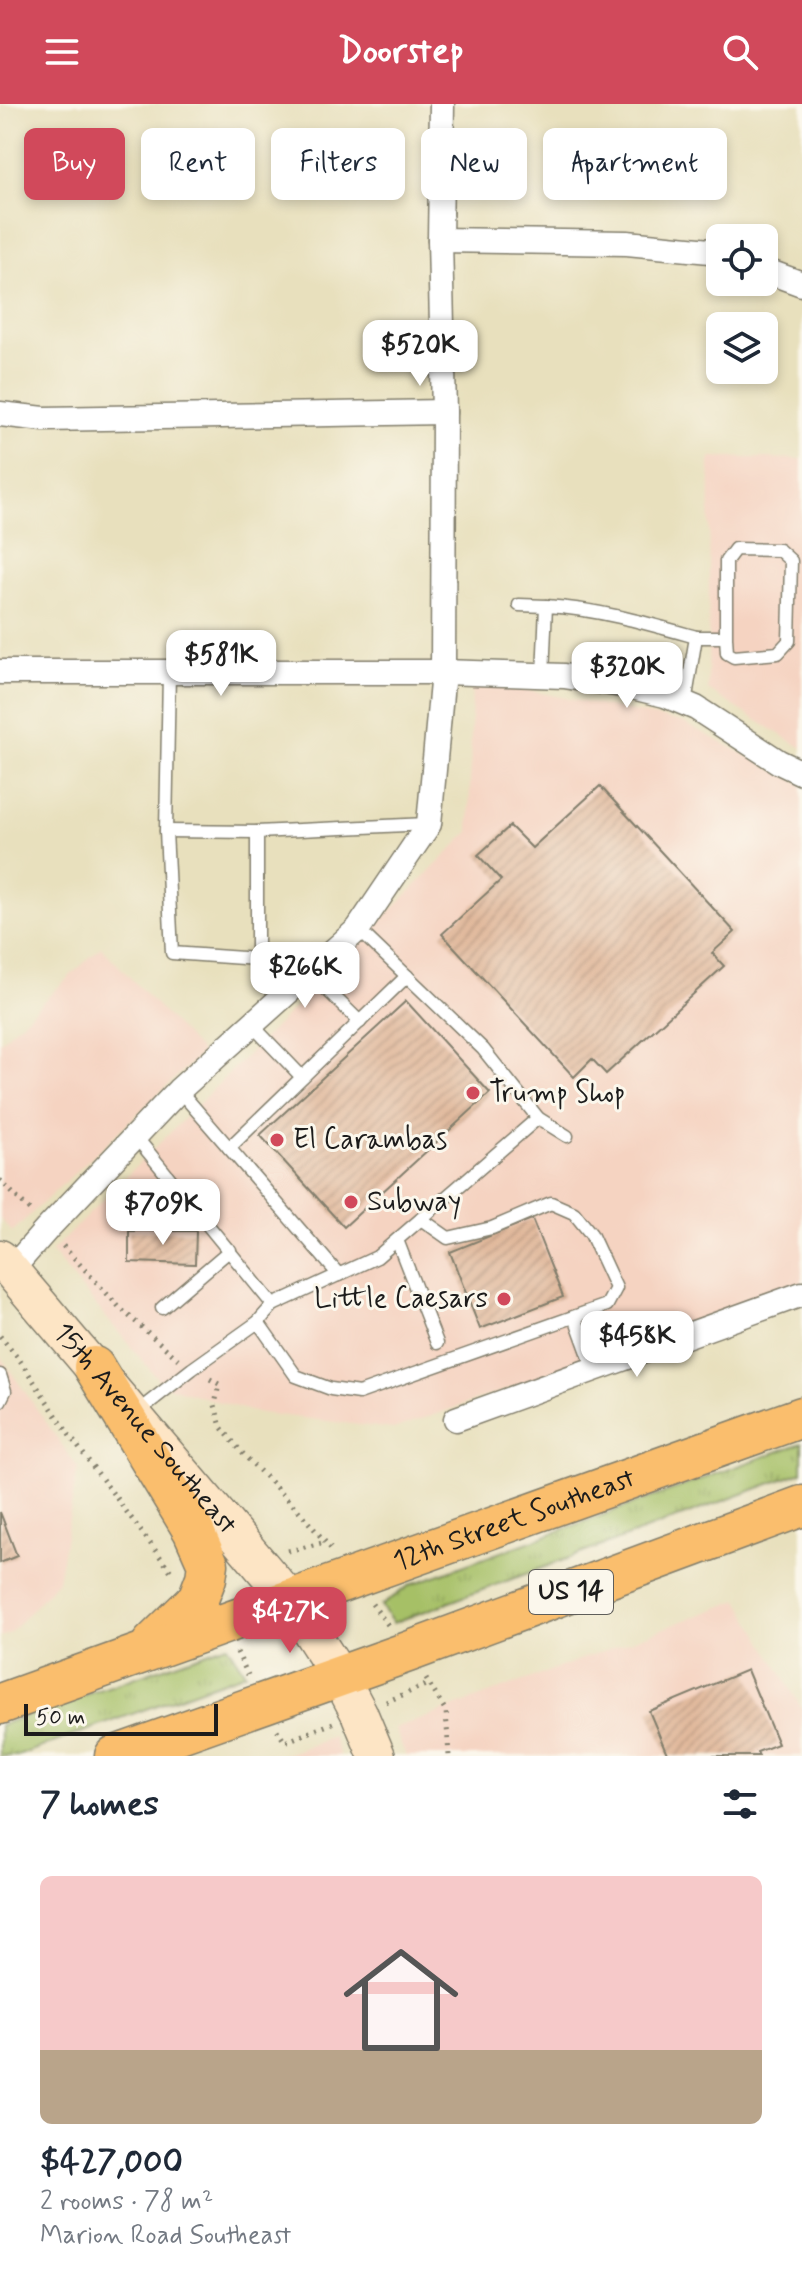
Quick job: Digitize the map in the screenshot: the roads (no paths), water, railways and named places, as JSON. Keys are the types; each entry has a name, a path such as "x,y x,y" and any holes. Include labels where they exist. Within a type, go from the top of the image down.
{"main road":[{"name":"15th Avenue Southeast","path":"6,1264 291,1601 340,1677 377,1756"},
{"path":"94,1367 193,1530 208,1564 198,1599 141,1654"},
{"name":"12th Street Southeast","path":"0,1704 802,1417"},
{"name":"US 14","path":"115,1756 340,1677 802,1506"}],"street":[{"path":"6,1264 47,1229 179,1090 358,929 429,824 443,672 442,104"},
{"path":"440,240 627,243 706,251"},
{"path":"778,275 802,284"},
{"path":"0,414 44,419 444,412"},
{"path":"0,672 443,672 564,676 628,686 685,703 802,773"},
{"path":"456,1419 802,1294"}],"lane":[{"path":"735,549 779,550 791,561 789,641 778,653 734,657 727,653 726,637 726,561 735,549"},
{"path":"519,605 580,608 618,615 696,637 726,637"},
{"path":"543,675 546,606"},
{"path":"685,703 696,637"},
{"path":"169,673 166,831 172,953 257,959 257,832"},
{"path":"166,831 257,832 429,824"},
{"path":"358,929 483,1049 538,1118 567,1136"},
{"path":"310,973 360,1022"},
{"path":"229,1148 407,976"},
{"path":"252,1025 302,1077"},
{"path":"179,1090 339,1275"},
{"path":"134,1414 258,1322 273,1305 377,1257 538,1118"},
{"path":"136,1137 273,1305"},
{"path":"258,1322 296,1376 331,1389 359,1393 607,1305 616,1288 591,1234 574,1213 551,1203 492,1228 448,1238 421,1219"},
{"path":"397,1240 437,1343"},
{"path":"162,1308 230,1250"},
{"path":"575,1317 594,1369"},
{"path":"0,1375 5,1391 0,1401"}],"place":[{"name":"Trump Shop","path":"473,1093"},
{"name":"El Carambas","path":"277,1140"},
{"name":"Subway","path":"351,1202"},
{"name":"Little Caesars","path":"504,1299"}]}
